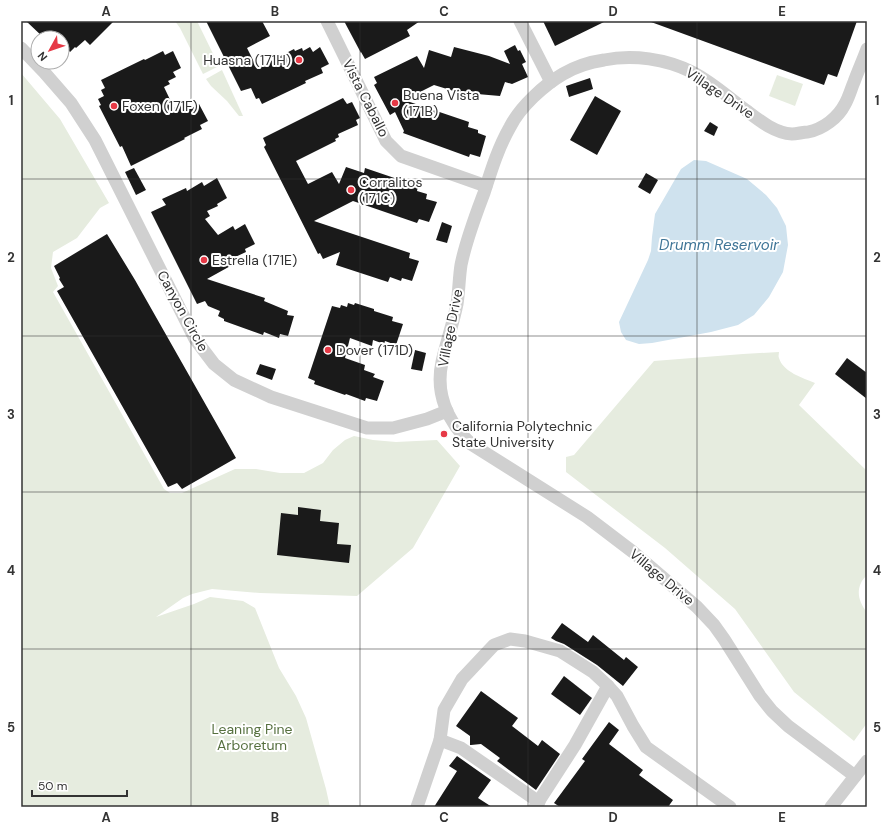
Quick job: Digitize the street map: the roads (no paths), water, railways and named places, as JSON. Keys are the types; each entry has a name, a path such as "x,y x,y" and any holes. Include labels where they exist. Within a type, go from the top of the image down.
{"street":[{"name":"Vista Caballo","path":"327,21 386,140 391,146 401,156 486,186"},
{"path":"520,21 551,82"},
{"name":"Canyon Circle","path":"21,48 71,103 95,140 195,339 214,364 234,380 271,397 367,428 393,428 427,419 447,411"},
{"name":"Village Drive","path":"855,776 788,726 772,711 760,696 721,634 697,607 633,552 587,517 471,444 461,434 447,411 440,380 442,363 457,303 461,266 468,238 499,148 510,125 521,110 535,95 551,82 562,74 601,60 632,57 659,60 680,66 694,73 707,81 761,122 778,131 794,134 814,130 826,125 836,116 845,105 867,49"},
{"path":"417,807 440,740 444,710 462,679 494,645 510,640 525,641 560,651 593,672 617,696 633,726 646,746 730,807"},
{"path":"440,740 461,748 537,804 575,745 608,686"},
{"path":"831,807 867,761"}],"water":[{"name":"Drumm Reservoir","path":"694,160 706,161 747,179 766,195 777,208 786,226 788,245 783,272 769,297 754,315 738,325 711,332 652,343 639,344 626,340 621,332 619,322 651,251 655,214 681,169"}],"place":[{"name":"Huasna (171H)","path":"299,60"},
{"name":"Buena Vista (171B)","path":"395,103"},
{"name":"Foxen (171F)","path":"114,106"},
{"name":"Corralitos (171C)","path":"351,190"},
{"name":"Estrella (171E)","path":"204,260"},
{"name":"Dover (171D)","path":"328,350"},
{"name":"California Polytechnic State University","path":"444,434"}],"park label":[{"name":"Leaning Pine Arboretum","path":"252,738"}]}
